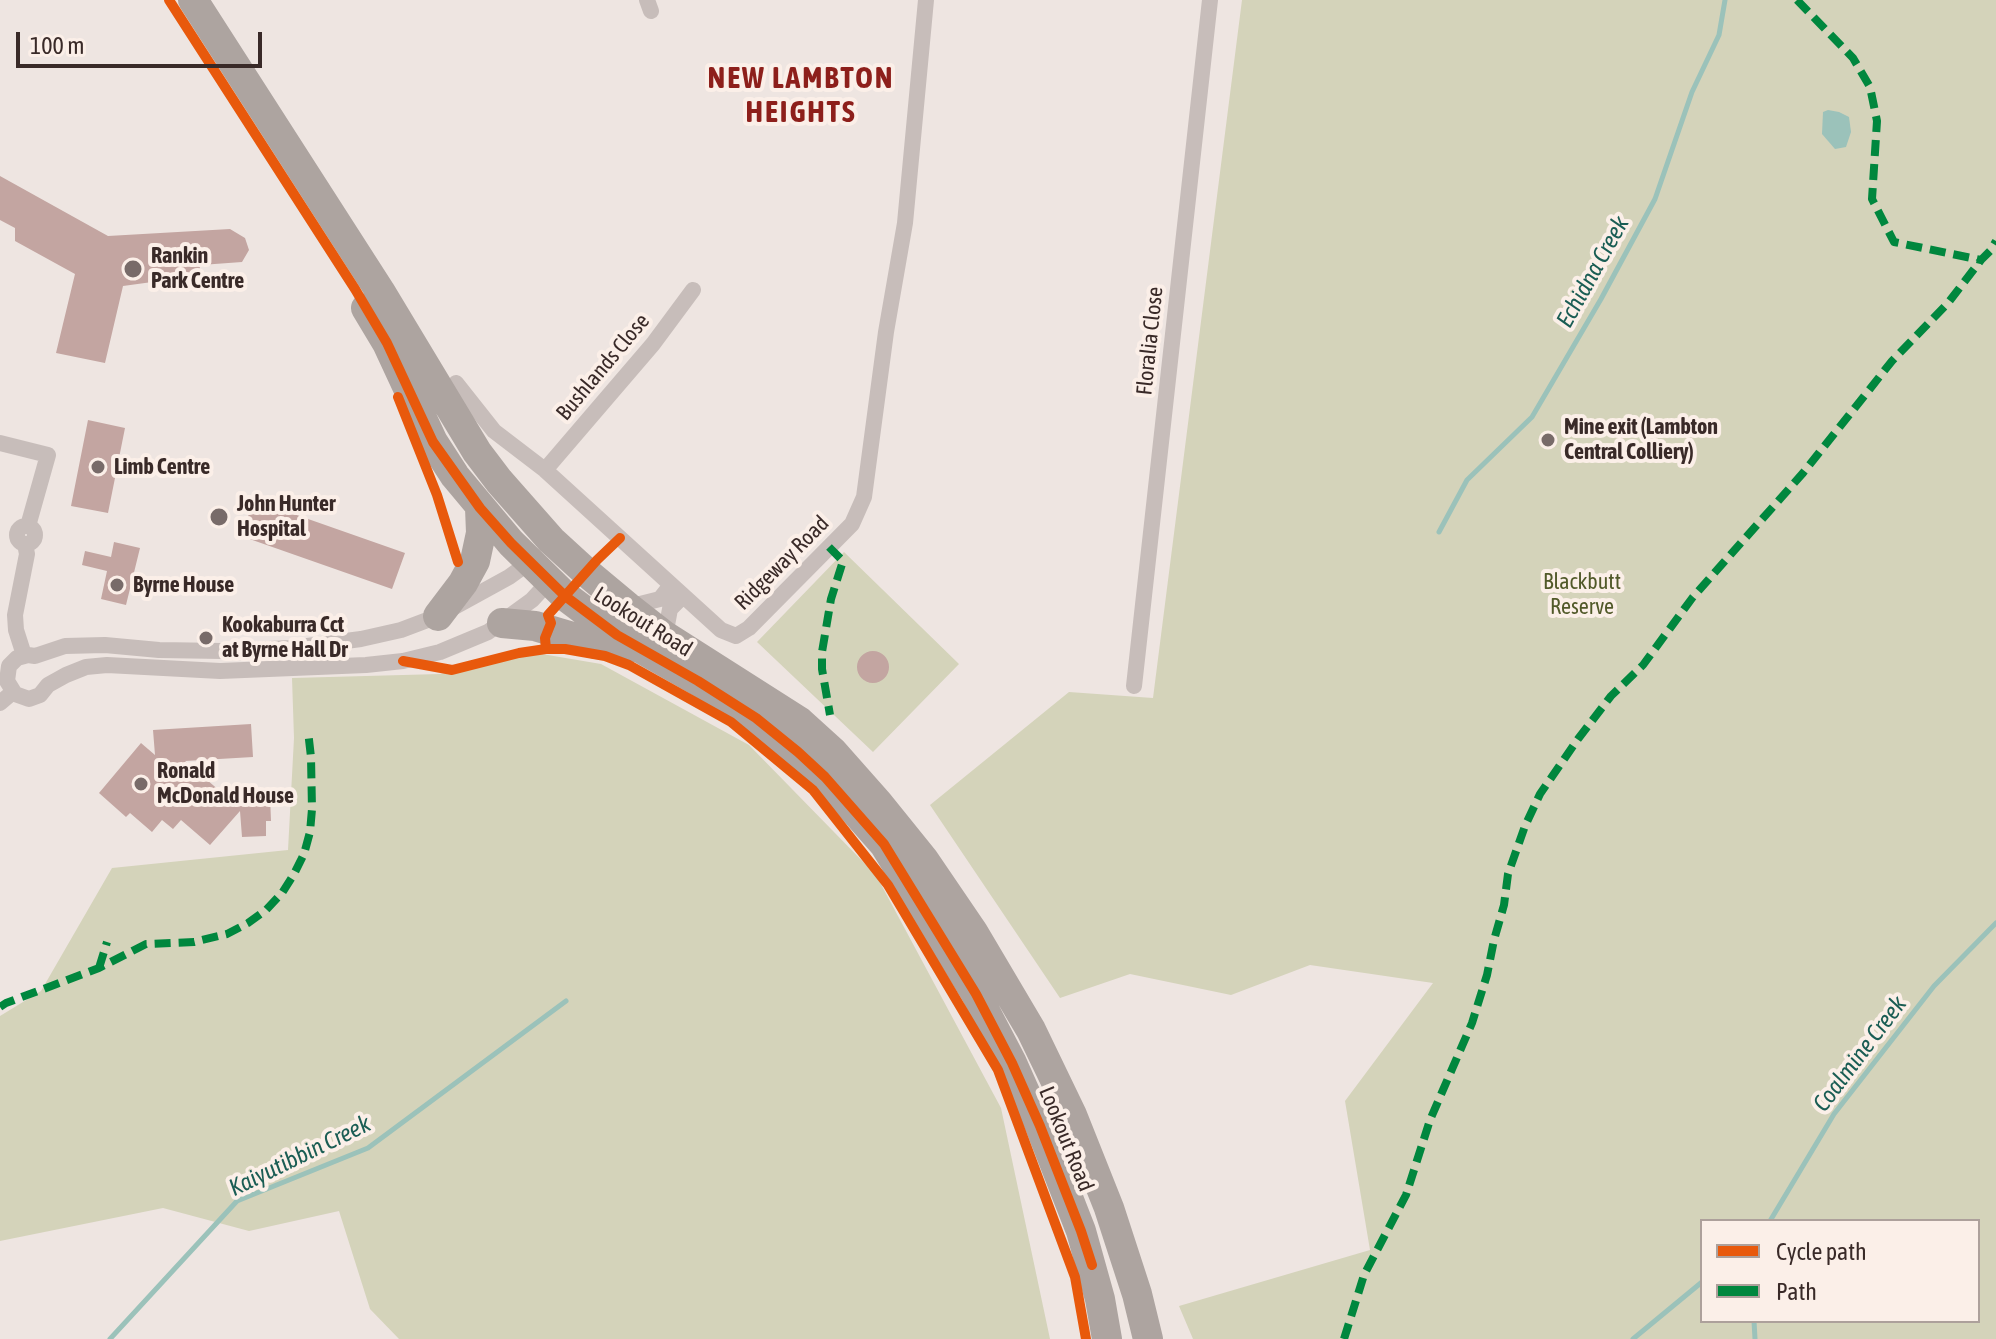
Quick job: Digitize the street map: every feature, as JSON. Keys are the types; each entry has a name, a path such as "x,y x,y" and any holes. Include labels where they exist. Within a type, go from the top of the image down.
{"highway":[{"name":"Lookout Road","path":"169,0 355,289 387,343 433,442 480,508 565,596 617,635 651,641 800,722 832,751 869,792 924,860 973,932 1031,1030 1072,1115 1109,1208 1148,1339"},
{"name":"Lookout Road","path":"193,0 380,291 477,452 499,481 560,549 628,607 651,641 698,681 756,718 798,752 825,777 884,844 976,994 1012,1063 1081,1231 1092,1265 1107,1339"},
{"path":"438,616 475,561 481,533 480,508"},
{"path":"502,623 535,626 596,644 651,641"},
{"path":"1119,1239 1130,1339"}],"street":[{"name":"Ridgeway Road","path":"456,383 494,431 545,470 721,630 736,636 749,628 852,524 864,497 886,332 905,223 926,0"},
{"name":"Floralia Close","path":"1134,686 1210,0"},
{"name":"Bushlands Close","path":"545,470 653,344 693,290"},
{"path":"0,443 48,455 24,534 27,554 15,615 16,630 30,656 47,665 50,676 43,692 33,698 6,698 8,670 14,661 30,656 65,646 105,645 206,651 292,648 401,630 438,616 503,581 540,572 560,549"},
{"path":"0,530 24,534"},
{"path":"48,685 86,667 107,665 220,671 366,665 403,661 440,652 472,640 502,623 532,600 540,572 560,549"},
{"name":"Lookout Road","path":"628,607 660,599 677,590"},
{"name":"Lookout Road","path":"651,641 677,590"}],"green space":[{"name":"Blackbutt Reserve","path":"1242,0 1996,0 1996,1339 1193,1339 1179,1306 1370,1250 1345,1101 1433,983 1310,965 1231,995 1130,974 1060,998 930,805 1069,692 1153,698"},
{"path":"844,552 959,664 873,752 757,642"},
{"path":"536,653 601,664 749,745 876,875 1001,1108 1050,1339 399,1339 370,1309 339,1211 249,1231 163,1208 0,1241 0,1016 41,991 112,868 288,850 294,738 292,678 440,674"}],"water":[{"path":"1828,110 1849,117 1851,132 1846,147 1835,149 1822,134 1823,112"}],"building":[{"name":"Rankin Park Centre","path":"0,176 108,236 230,229 245,238 249,250 242,262 201,265 196,276 123,286 105,363 56,353 75,274 15,241 15,228 0,220"},
{"name":"Limb Centre","path":"88,420 125,428 108,513 71,506"},
{"path":"254,500 405,553 392,589 241,536"},
{"name":"Byrne House","path":"114,542 140,548 126,605 101,599 107,571 82,565 85,551 111,557"},
{"path":"873,651 884,656 889,667 884,678 873,683 862,678 857,667 862,656"},
{"name":"Ronald McDonald House","path":"251,724 253,757 185,761 228,798 270,796 271,821 266,821 266,836 242,837 240,811 210,845 181,820 173,829 162,820 152,832 130,813 126,817 99,793 141,743 155,755 153,730"}],"waterway":[{"name":"Echidna Creek","path":"1439,532 1467,480 1532,417 1655,199 1692,92 1719,35 1725,0"},
{"name":"Coalmine Creek","path":"1771,1219 1834,1114 1934,986 1996,923"},
{"name":"Kaiyutibbin Creek","path":"110,1339 237,1201 368,1148 566,1001"},
{"name":"Coalmine Creek","path":"1633,1339 1700,1284"},
{"path":"1754,1323 1755,1339"}],"marked path":[{"path":"1797,0 1853,58 1870,87 1877,121 1872,199 1894,242 1981,260"},
{"path":"1344,1339 1364,1275 1406,1195 1430,1120 1472,1023 1504,905 1508,874 1540,794 1611,696 1643,665 1693,597 1803,473 1892,361 1948,303 1996,241"},
{"path":"829,547 843,561 831,599 822,652 830,715"},
{"path":"0,1007 99,968 146,944 194,942 227,934 266,910 294,874 310,832 311,757 308,731"},
{"path":"99,968 107,942"}],"cycle path":[{"path":"169,0 355,289 387,343 433,442 480,508 565,596 617,635 756,718 798,752 825,777 884,844 976,994 1012,1063 1040,1126 1092,1265"},
{"path":"398,397 437,495 458,562"},
{"path":"546,649 545,638 551,623 548,615 620,538"},
{"path":"403,661 452,670 546,649 605,656 629,665 731,722 813,790 888,885 998,1070 1075,1277 1086,1339"}],"place":[{"name":"Rankin Park Centre","path":"133,269"},
{"name":"Mine exit (Lambton Central Colliery)","path":"1548,440"},
{"name":"Limb Centre","path":"98,467"},
{"name":"John Hunter Hospital","path":"219,517"},
{"name":"Byrne House","path":"117,585"},
{"name":"Kookaburra Cct at Byrne Hall Dr","path":"206,638"},
{"name":"Ronald McDonald House","path":"141,784"}],"district":[{"name":"NEW LAMBTON HEIGHTS","path":"801,96"}]}
